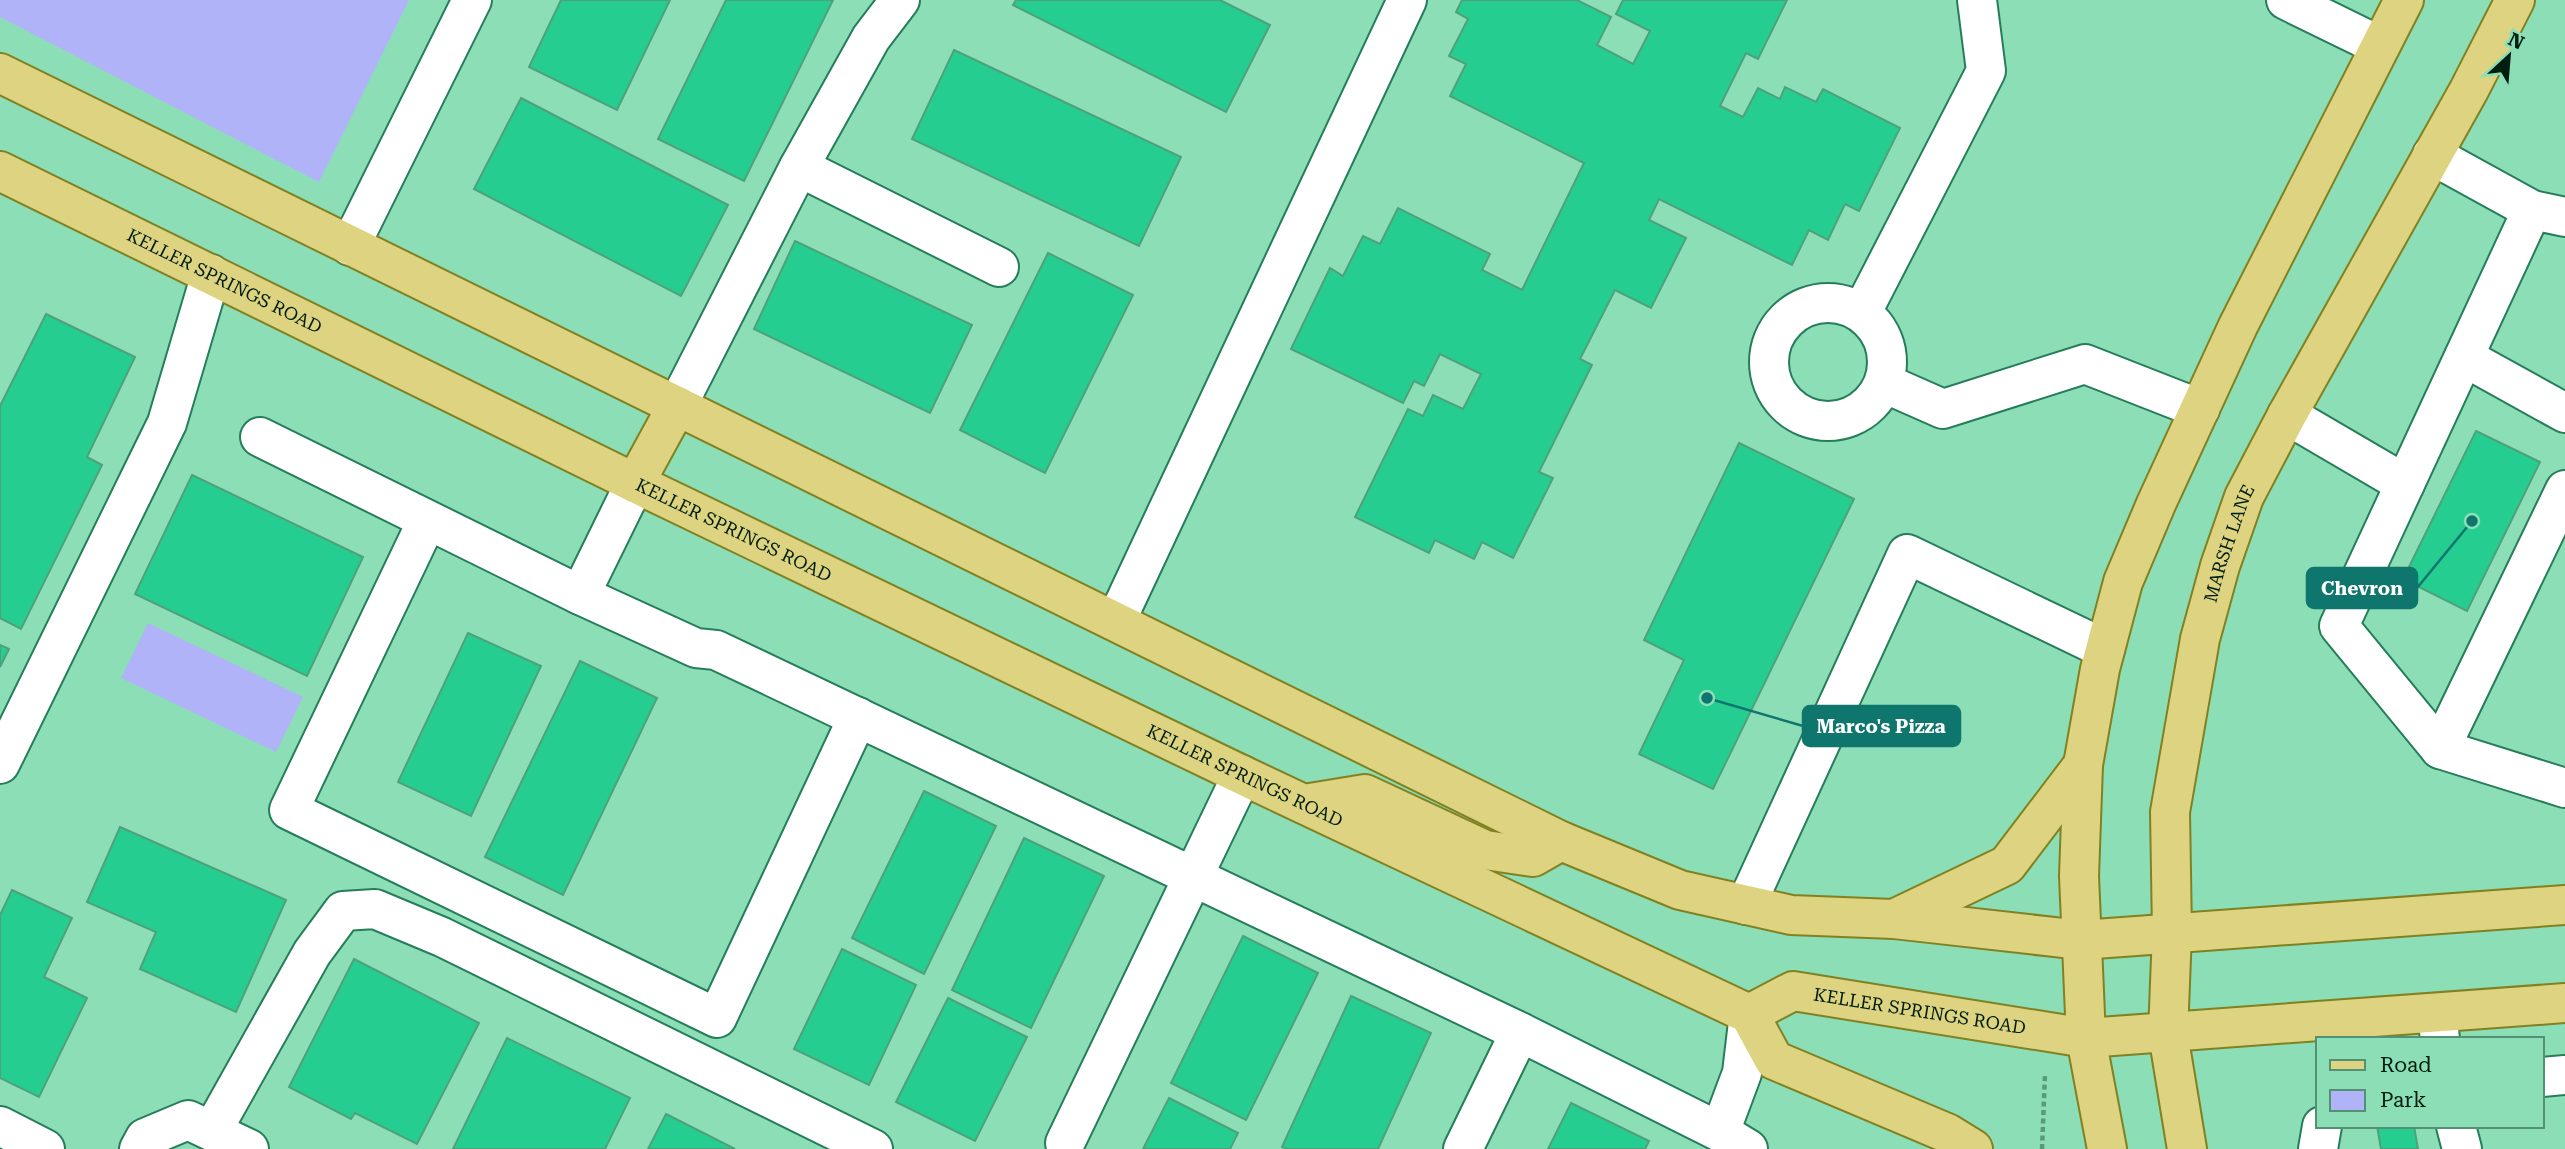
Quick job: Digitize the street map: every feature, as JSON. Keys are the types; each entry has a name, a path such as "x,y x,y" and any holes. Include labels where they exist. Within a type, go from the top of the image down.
{"main road":[{"path":"2107,1149 2086,1038 2079,876 2083,765 2105,649 2123,582 2238,326 2403,0"},
{"name":"MARSH LANE","path":"2188,1149 2168,1034 2172,932 2170,812 2200,639 2244,497 2515,0"},
{"path":"0,73 1561,841 1680,890 1791,915 1894,919 2081,940 2565,905"},
{"name":"KELLER SPRINGS ROAD","path":"0,171 635,483 1242,775 1749,1014 1794,991 2086,1038 2438,1026 2565,1003"},
{"path":"635,483 677,406"},
{"path":"1894,919 2007,864 2083,765"},
{"path":"1304,804 1365,794 1485,849 1533,857 1561,841"},
{"path":"1749,1014 1774,1060 1953,1144"}],"street":[{"path":"350,246 472,0"},
{"path":"677,406 799,167 871,38 900,0"},
{"path":"1116,621 1407,0"},
{"path":"1862,312 1986,71 1977,0"},
{"path":"2286,0 2380,46"},
{"path":"2432,155 2549,214 2464,357 2339,626 2440,749 2565,788"},
{"path":"799,167 999,267"},
{"path":"0,764 167,424 211,274"},
{"path":"1824,303 1844,304 1862,312 1876,326 1885,344 1888,364 1884,383 1874,400 1859,413 1841,420 1820,421 1801,415 1785,403 1774,388 1769,369 1770,349 1777,331 1789,317 1806,307 1824,303"},
{"path":"2464,357 2565,414"},
{"path":"1884,383 1942,409 2085,364 2200,409"},
{"path":"2287,415 2405,484"},
{"path":"260,437 580,595 696,648 716,650 1520,1032 1734,1140 1749,1014"},
{"path":"580,595 635,483"},
{"path":"2440,749 2565,490"},
{"path":"427,521 289,810 717,1018 858,717"},
{"path":"1746,905 1906,554 2105,649"},
{"path":"1065,1143 1242,775"},
{"path":"200,1126 312,953 342,912 375,909 442,937 873,1149"},
{"path":"1463,1149 1520,1032"},
{"path":"2544,1077 2565,1075"},
{"path":"0,1126 45,1149"},
{"path":"139,1149 145,1138 200,1126 249,1149"},
{"path":"2318,1149 2322,1128"},
{"path":"2457,1128 2462,1149"}],"path":[{"path":"2042,1149 2046,1062"}],"green space":[{"path":"0,0 409,0 319,182 0,17"},
{"path":"148,623 303,697 276,752 121,678"}],"building":[{"path":"561,0 670,0 617,110 529,67"},
{"path":"726,0 833,0 744,181 658,139"},
{"path":"1016,0 1220,0 1270,25 1226,112 1013,5"},
{"path":"1462,0 1577,0 1611,17 1597,45 1633,64 1650,31 1616,14 1623,0 1787,0 1758,59 1746,53 1720,106 1743,117 1758,88 1780,99 1785,87 1816,102 1823,89 1900,128 1859,211 1845,204 1828,240 1809,230 1792,265 1659,199 1649,220 1686,238 1651,308 1615,290 1580,359 1592,365 1539,472 1553,478 1513,558 1482,542 1474,559 1435,540 1429,553 1355,517 1408,409 1423,416 1433,395 1463,409 1481,374 1440,354 1424,386 1414,381 1403,403 1291,349 1330,268 1343,276 1363,236 1380,244 1398,208 1490,254 1482,270 1522,290 1584,163 1450,96 1466,64 1449,56 1468,19 1456,12"},
{"path":"954,50 1181,157 1139,246 912,139"},
{"path":"521,98 728,205 681,296 474,189"},
{"path":"795,241 972,325 930,413 754,329"},
{"path":"1048,253 1133,295 1045,473 960,430"},
{"path":"46,314 135,357 87,457 102,465 21,629 0,618 0,406"},
{"path":"2476,431 2540,462 2467,611 2403,579"},
{"path":"1739,443 1854,499 1713,789 1639,754 1684,660 1644,640"},
{"path":"192,475 363,557 307,676 135,594"},
{"path":"468,633 541,666 471,816 398,782"},
{"path":"0,645 9,649 0,667"},
{"path":"580,661 657,698 563,895 485,857"},
{"path":"924,791 996,826 924,974 852,938"},
{"path":"120,827 286,900 236,1012 140,969 156,932 87,902"},
{"path":"1024,838 1104,876 1031,1028 952,990"},
{"path":"12,890 72,918 44,977 87,998 39,1097 0,1078 0,915"},
{"path":"1243,936 1318,973 1246,1120 1171,1083"},
{"path":"842,949 916,985 869,1085 794,1049"},
{"path":"354,959 479,1023 417,1144 355,1113 351,1119 289,1087"},
{"path":"1351,996 1431,1033 1378,1149 1282,1147"},
{"path":"948,998 1027,1037 975,1141 896,1102"},
{"path":"507,1038 630,1098 605,1149 453,1149"},
{"path":"1169,1098 1238,1133 1230,1149 1143,1149"},
{"path":"1571,1103 1649,1141 1645,1149 1548,1149"},
{"path":"666,1114 735,1149 648,1149"},
{"path":"2377,1128 2414,1128 2418,1149 2381,1149"}],"place":[{"name":"Chevron","path":"2472,521"},
{"name":"Marco's Pizza","path":"1707,698"}]}
